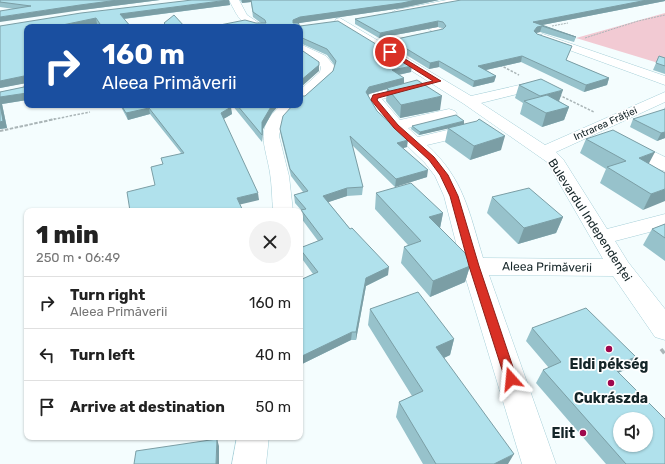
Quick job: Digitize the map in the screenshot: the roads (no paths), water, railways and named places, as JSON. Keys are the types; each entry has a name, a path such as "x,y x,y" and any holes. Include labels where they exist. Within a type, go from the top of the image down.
{"street":[{"path":"234,0 243,17 252,24"},
{"path":"419,0 431,5"},
{"path":"387,14 462,0"},
{"path":"402,12 438,31 423,34"},
{"name":"Bulevardul Independenței","path":"341,21 385,42 438,81 545,151 554,159 620,268 665,329"},
{"path":"543,31 557,42 665,81"},
{"path":"557,42 568,39 577,40 665,71"},
{"path":"303,50 321,59 328,67 327,73 303,95"},
{"path":"438,81 375,96 374,100 396,126 431,158 444,175 454,196 474,266 539,464"},
{"path":"469,101 537,85"},
{"name":"Intrarea Frăției","path":"545,151 665,96"},
{"path":"283,208 280,171 270,140 270,132 273,122 287,108"},
{"path":"396,126 449,114"},
{"path":"597,127 665,165"},
{"path":"416,143 468,130"},
{"path":"601,238 665,220"},
{"name":"Aleea Primăverii","path":"474,266 620,268"},
{"path":"249,464 253,440"}],"place":[{"name":"Eldi pékség","path":"609,349"},
{"name":"Cukrászda","path":"611,383"},
{"name":"Elit","path":"583,433"}]}
